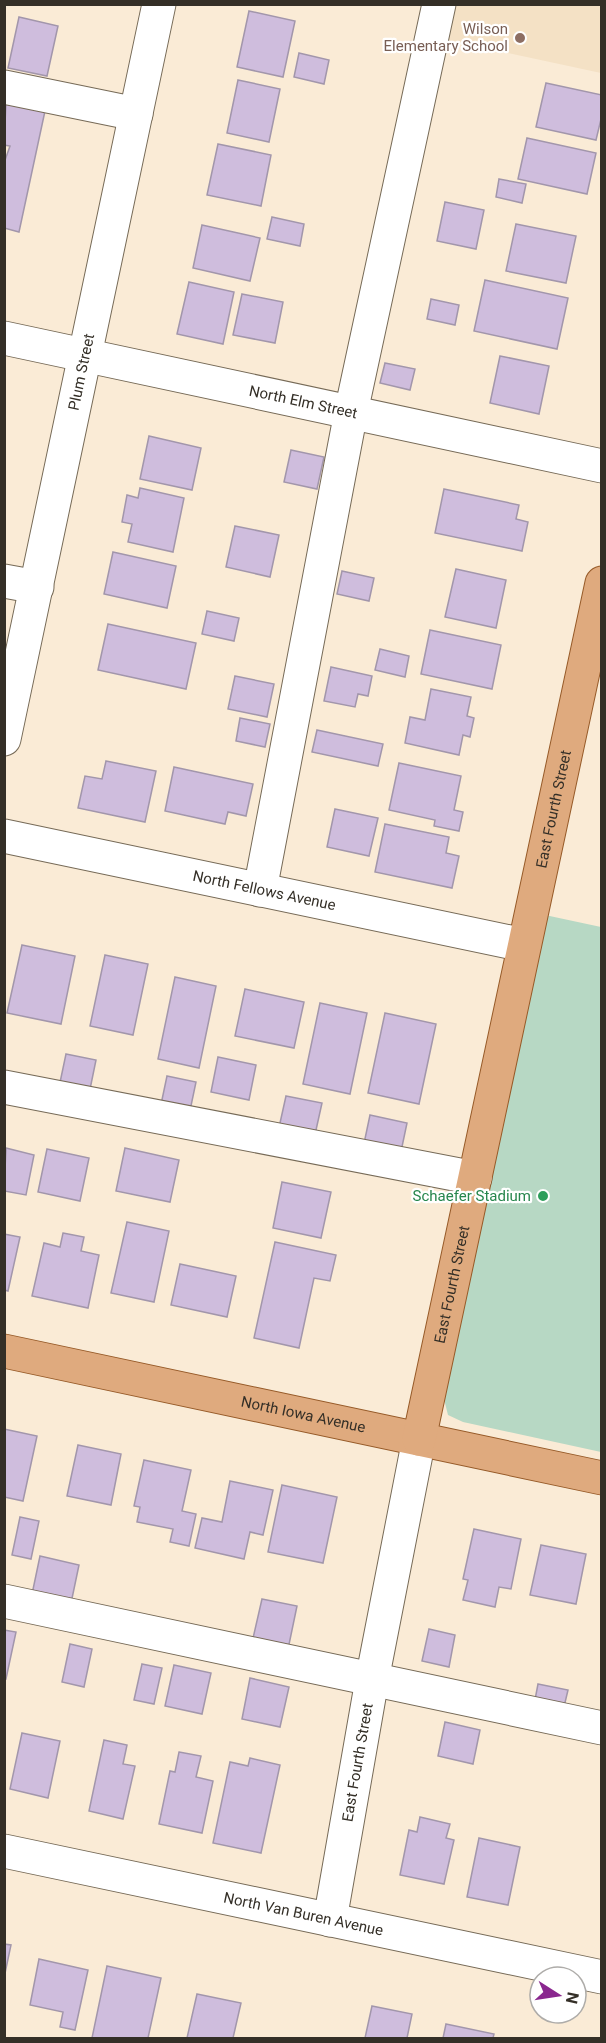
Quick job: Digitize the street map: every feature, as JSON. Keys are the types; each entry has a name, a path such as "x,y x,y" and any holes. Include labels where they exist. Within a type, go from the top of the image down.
{"main road":[{"name":"East Fourth Street","path":"419,1440 602,583"},
{"name":"North Iowa Avenue","path":"4,1351 602,1478"}],"street":[{"name":"Plum Street","path":"4,739 159,4"},
{"path":"260,890 351,412 439,4"},
{"path":"4,87 136,114"},
{"name":"North Elm Street","path":"4,338 602,466"},
{"path":"4,581 37,587"},
{"name":"North Fellows Avenue","path":"4,836 524,945"},
{"path":"4,1087 475,1178"},
{"name":"East Fourth Street","path":"330,1920 372,1680 419,1440"},
{"path":"4,1601 602,1728"},
{"name":"North Van Buren Avenue","path":"4,1851 602,1977"}],"shaded area":[{"name":"Wilson Elementary School","path":"439,5 601,5 601,73 442,39"}],"green space":[{"name":"Schaefer Stadium","path":"545,915 601,927 601,1452 463,1422 448,1415 443,1395"}],"building":[{"path":"249,11 295,21 283,77 237,67"},
{"path":"19,17 58,26 47,76 8,68"},
{"path":"299,53 329,60 324,84 294,77"},
{"path":"238,80 280,89 269,142 227,133"},
{"path":"546,83 602,95 602,115 596,140 536,127"},
{"path":"6,102 45,111 19,232 4,228 4,163 10,146 4,145"},
{"path":"527,138 596,153 587,194 518,179"},
{"path":"218,144 271,155 261,206 207,195"},
{"path":"499,179 526,184 522,203 496,197"},
{"path":"445,202 484,210 476,249 437,241"},
{"path":"272,217 304,224 300,246 267,239"},
{"path":"516,224 576,236 566,283 506,271"},
{"path":"202,225 260,238 250,281 193,268"},
{"path":"485,280 568,298 557,349 474,331"},
{"path":"189,282 234,292 223,344 177,334"},
{"path":"242,294 283,302 275,343 233,335"},
{"path":"431,299 459,305 455,325 427,319"},
{"path":"500,356 549,366 539,414 490,403"},
{"path":"385,363 415,369 410,390 380,383"},
{"path":"149,436 201,448 192,490 140,479"},
{"path":"291,450 324,457 317,489 284,482"},
{"path":"140,488 184,498 173,552 128,542 132,524 122,522 127,495 138,498"},
{"path":"444,489 519,505 516,519 528,522 522,551 435,533"},
{"path":"235,526 279,535 270,577 226,567"},
{"path":"113,552 176,566 167,608 104,594"},
{"path":"456,569 506,580 496,628 445,617"},
{"path":"342,571 374,578 369,601 337,594"},
{"path":"207,611 239,618 234,641 202,634"},
{"path":"108,624 196,643 186,689 98,670"},
{"path":"430,630 501,645 492,689 421,674"},
{"path":"380,649 409,656 405,677 375,670"},
{"path":"331,667 372,676 368,696 358,694 355,707 324,701"},
{"path":"235,676 274,684 267,717 228,709"},
{"path":"431,689 471,697 467,716 474,718 470,737 463,735 459,755 405,743 410,717 425,720"},
{"path":"240,718 270,724 265,747 236,741"},
{"path":"317,730 383,744 378,766 312,752"},
{"path":"106,761 156,771 145,822 78,808 85,776 102,779"},
{"path":"399,763 461,776 454,810 463,812 459,831 434,826 435,820 389,810"},
{"path":"174,767 253,784 246,816 228,812 225,824 165,811"},
{"path":"335,809 378,818 369,856 327,847"},
{"path":"385,824 449,837 446,853 459,856 452,888 375,872"},
{"path":"22,945 75,956 61,1024 7,1013"},
{"path":"105,955 148,964 133,1035 90,1026"},
{"path":"175,977 216,986 199,1068 158,1059"},
{"path":"245,989 304,1002 294,1048 235,1036"},
{"path":"320,1003 367,1013 350,1094 303,1084"},
{"path":"385,1013 436,1024 419,1104 368,1093"},
{"path":"66,1054 96,1060 88,1099 58,1092"},
{"path":"218,1057 256,1065 249,1100 211,1092"},
{"path":"167,1076 196,1082 188,1120 159,1114"},
{"path":"286,1096 322,1103 314,1139 278,1132"},
{"path":"370,1115 407,1123 399,1161 362,1153"},
{"path":"6,1148 34,1155 26,1195 4,1191"},
{"path":"125,1148 179,1160 170,1202 116,1191"},
{"path":"47,1149 89,1158 80,1201 38,1192"},
{"path":"282,1182 331,1192 321,1238 273,1228"},
{"path":"127,1222 169,1231 154,1302 111,1293"},
{"path":"63,1233 84,1237 81,1251 99,1255 88,1308 32,1296 44,1243 60,1247"},
{"path":"4,1234 20,1237 8,1291 4,1290"},
{"path":"275,1242 336,1255 330,1281 314,1278 299,1348 254,1338"},
{"path":"180,1264 236,1276 227,1317 171,1305"},
{"path":"4,1429 37,1436 23,1501 4,1497"},
{"path":"78,1445 121,1454 111,1505 67,1496"},
{"path":"144,1460 191,1470 182,1511 196,1514 189,1546 170,1542 173,1529 137,1522 140,1507 134,1506"},
{"path":"230,1481 273,1490 263,1535 250,1532 244,1559 195,1548 202,1518 222,1522"},
{"path":"282,1485 337,1497 323,1563 268,1552"},
{"path":"20,1517 39,1521 31,1559 12,1555"},
{"path":"474,1529 521,1539 511,1589 499,1587 495,1607 463,1600 468,1580 463,1579"},
{"path":"541,1545 586,1554 576,1604 530,1595"},
{"path":"40,1556 79,1565 70,1608 31,1599"},
{"path":"262,1599 297,1606 287,1654 251,1647"},
{"path":"429,1629 455,1635 449,1667 422,1661"},
{"path":"4,1630 16,1632 6,1679 4,1678"},
{"path":"70,1644 92,1649 84,1687 62,1682"},
{"path":"142,1664 162,1668 154,1704 134,1700"},
{"path":"174,1665 211,1673 202,1714 165,1706"},
{"path":"250,1678 289,1687 280,1727 242,1719"},
{"path":"538,1684 568,1690 563,1711 534,1705"},
{"path":"445,1722 480,1730 473,1764 438,1756"},
{"path":"22,1733 60,1741 48,1798 10,1789"},
{"path":"104,1740 127,1745 123,1764 135,1766 123,1819 89,1811"},
{"path":"179,1752 201,1756 196,1777 213,1781 202,1833 159,1824 170,1771 175,1772"},
{"path":"250,1758 280,1765 261,1853 213,1843 230,1762 248,1766"},
{"path":"420,1817 450,1824 446,1838 454,1840 444,1884 400,1875 409,1830 417,1832"},
{"path":"479,1838 520,1847 508,1905 467,1897"},
{"path":"4,1944 11,1945 4,1978"},
{"path":"39,1959 88,1970 75,2030 60,2027 63,2012 30,2005"},
{"path":"107,1966 161,1978 148,2038 92,2038"},
{"path":"197,1994 241,2003 233,2038 187,2038"},
{"path":"372,2006 412,2014 407,2038 365,2038"},
{"path":"446,2024 494,2034 493,2038 443,2038"}],"place":[{"name":"Wilson Elementary School","path":"520,38"},
{"name":"Schaefer Stadium","path":"543,1196"}]}
